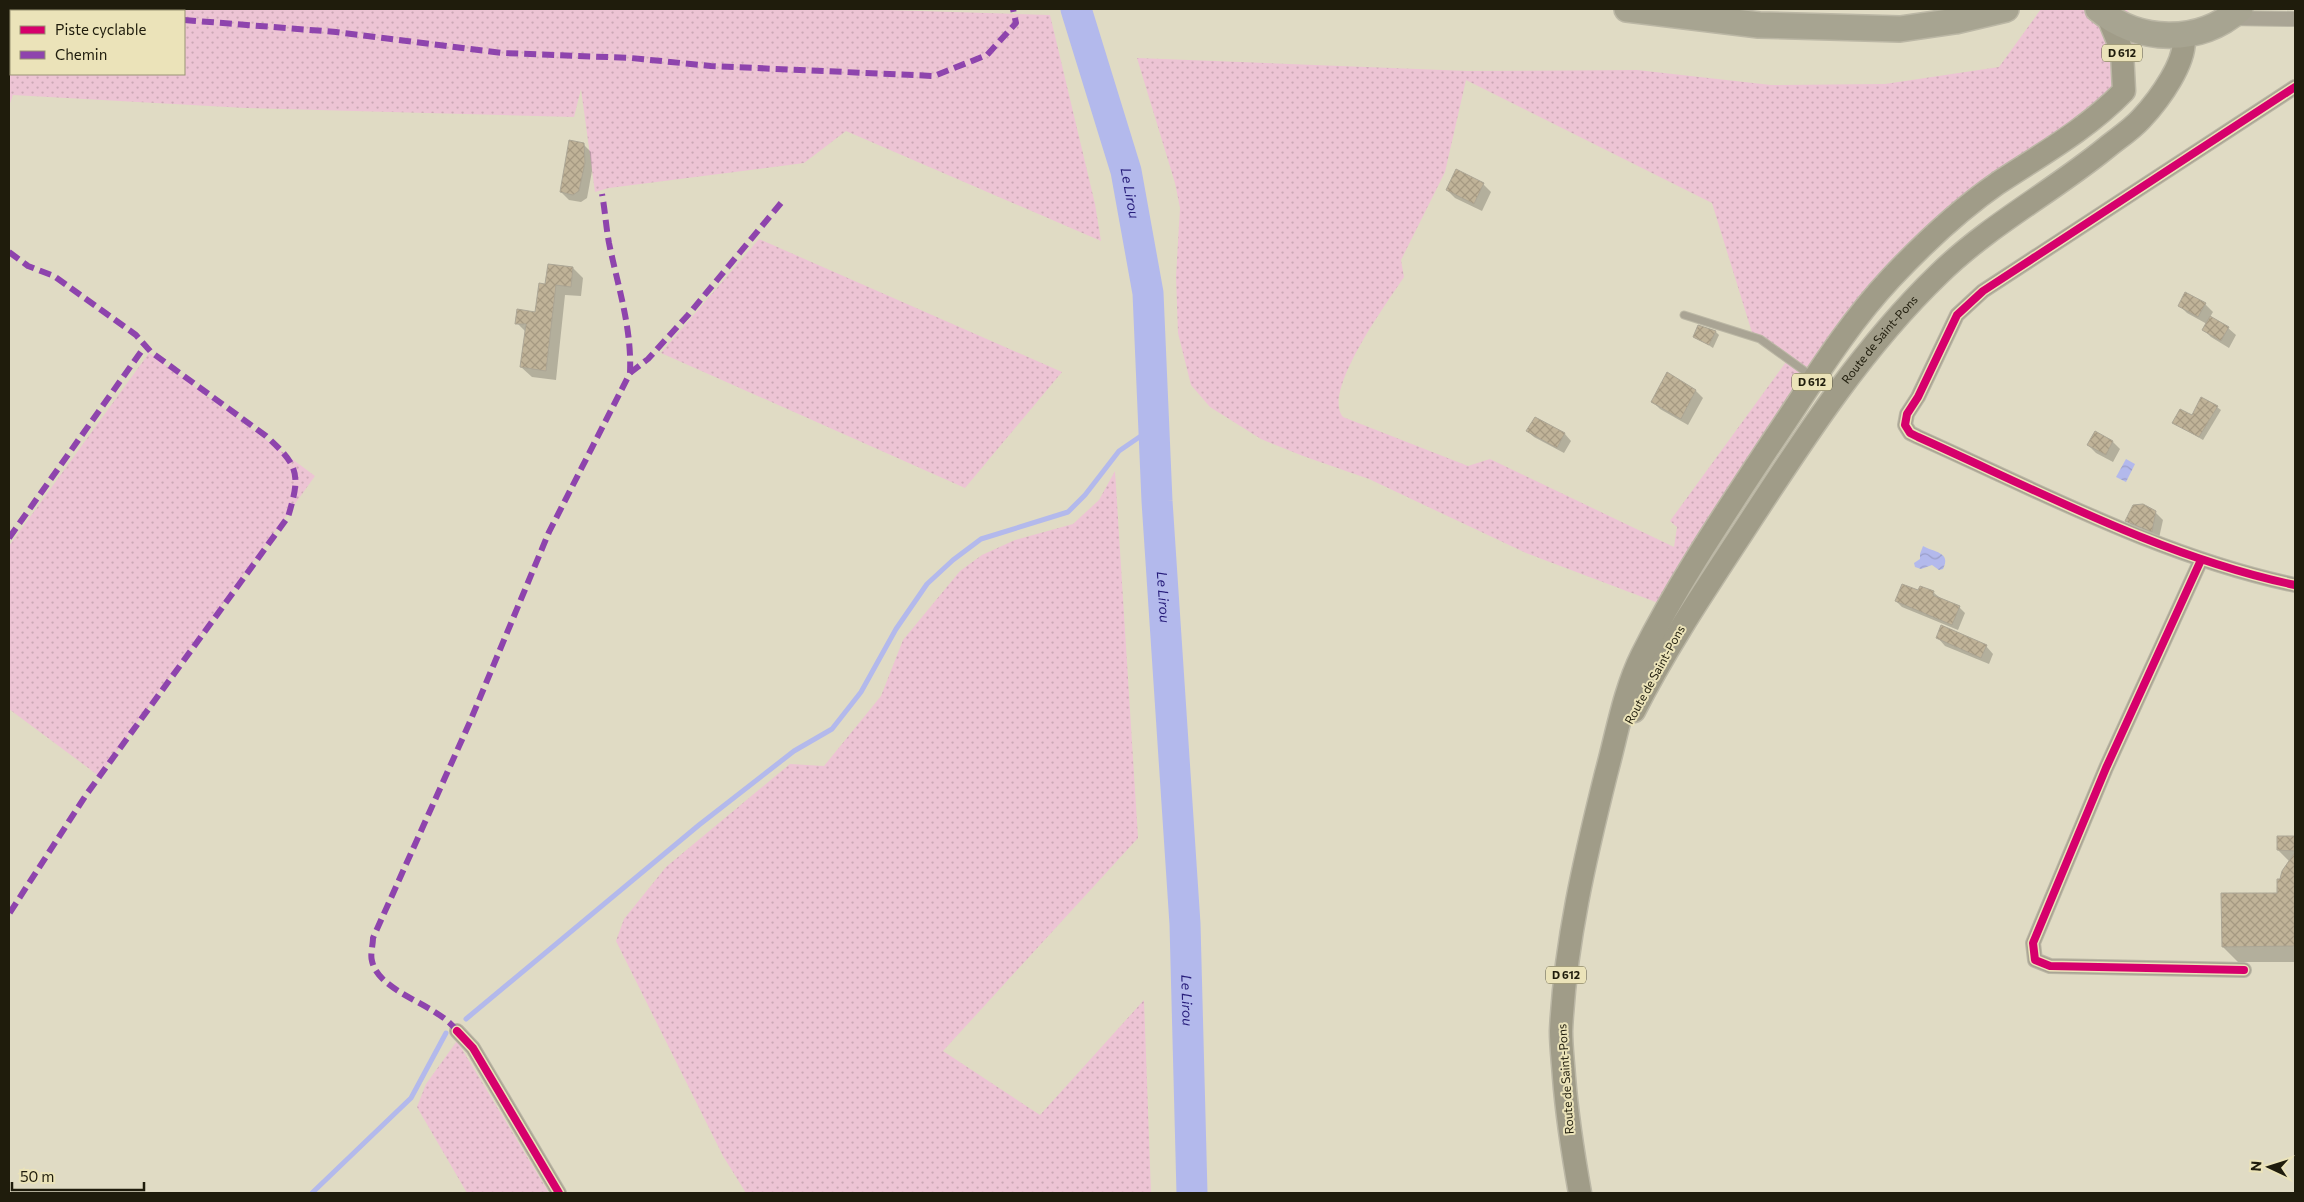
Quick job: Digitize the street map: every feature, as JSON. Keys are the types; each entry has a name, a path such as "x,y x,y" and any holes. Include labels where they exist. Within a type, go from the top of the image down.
{"highway":[{"path":"1627,9 1759,25 1900,29 1955,21 2006,9"},
{"path":"2103,13 2140,32 2157,36 2184,35 2208,29 2235,13"}],"main road":[{"name":"Route de Saint-Pons","path":"1580,1193 1568,1127 1561,1034 1567,968 1575,909 1610,759 1626,698 1641,657 1681,585 1815,378 1852,326 1889,280 1940,229 1997,184 2042,157 2103,113 2124,91 2122,51 2103,13"},
{"name":"Route de Saint-Pons","path":"1610,759 1671,641 1802,442 1886,330 1940,273 1996,227 2098,155 2140,120 2176,72 2186,46 2184,35"}],"street":[{"path":"2235,13 2293,16"},
{"path":"2295,87 1982,291 1957,315 1918,397 1907,414 1905,425 1910,433 2138,536 2201,560 2295,585"},
{"path":"2201,560 2106,768 2033,943 2035,960 2050,966 2244,970"},
{"path":"457,1030 473,1048 559,1193"}],"lane":[{"path":"1684,315 1760,339 1815,378"}],"shaded area":[{"path":"9,9 855,9 1050,15 1095,204 1101,241 846,131 804,163 609,188 595,192 581,89 574,117 245,108 13,95 9,106"},
{"path":"2041,9 2126,9 2130,14 2136,32 2133,58 2116,89 1887,273 1661,604 1526,553 1369,479 1261,439 1210,407 1191,385 1178,333 1176,277 1180,208 1175,183 1137,58 1468,71 1637,70 1771,85 1885,84 1999,67","holes":["1466,80 1712,203 1754,339 1789,358 1670,521 1677,527 1674,547 1490,459 1468,466 1343,417 1339,405 1341,388 1360,346 1404,277 1401,260 1445,172"]},
{"path":"759,239 1062,372 965,488 661,353"},
{"path":"149,353 315,476 99,776 9,709 9,546"},
{"path":"1115,471 1138,838 943,1051 1040,1115 1144,1000 1151,1193 746,1193 723,1156 616,941 624,919 666,867 790,764 824,766 881,696 903,640 960,571 982,555 1015,540 1073,524 1099,500"},
{"path":"457,1041 549,1193 467,1193 417,1107 426,1084"}],"water":[{"path":"2126,459 2135,464 2126,482 2116,477"},
{"path":"1923,546 1943,556 1945,563 1943,569 1939,570 1932,565 1921,569 1915,567 1914,563 1920,559"}],"building":[{"path":"569,140 584,143 585,163 579,191 573,195 560,192"},
{"path":"1456,169 1484,183 1474,204 1446,190"},
{"path":"548,264 573,267 571,287 556,285 546,371 520,367 526,324 515,324 517,309 535,312 539,283 545,284"},
{"path":"2185,292 2206,303 2198,317 2178,306"},
{"path":"2210,316 2229,327 2221,341 2202,330"},
{"path":"1698,325 1716,331 1709,345 1693,337"},
{"path":"1667,372 1696,390 1681,419 1651,402"},
{"path":"2201,397 2218,406 2199,437 2172,423 2180,409 2192,415"},
{"path":"1535,417 1565,433 1557,448 1526,431"},
{"path":"2095,431 2113,441 2106,455 2087,445"},
{"path":"2143,504 2156,511 2152,532 2125,521 2133,505"},
{"path":"1902,584 1918,590 1920,586 1934,591 1933,595 1960,606 1952,625 1895,601"},
{"path":"1941,625 1987,645 1981,658 1936,638"},
{"path":"2277,836 2295,836 2295,851 2277,850"},
{"path":"2295,852 2295,946 2222,947 2221,893 2277,893 2277,879 2280,879 2282,871"}],"waterway":[{"name":"Le Lirou","path":"1076,9 1126,171 1148,293 1157,501 1185,924 1192,1193"},
{"path":"466,1019 699,825 794,751 832,729 861,692 896,629 927,584 953,560 981,539 1068,512 1085,495 1119,451 1154,427"},
{"path":"312,1193 411,1098 446,1033"}],"marked path":[{"path":"185,20 336,32 503,53 631,58 711,66 934,76 987,55 1016,23 1013,9"},
{"path":"457,1031 437,1013 386,982 377,972 371,959 373,938 469,724 549,532 630,373 627,324 609,243 602,194"},
{"path":"630,373 648,359 688,315 781,203"},
{"path":"9,252 28,266 54,276 136,335 151,352 266,436 291,463 295,480 295,490 288,517 86,795 9,914"},
{"path":"9,538 145,346"}],"cycle path":[{"path":"2295,87 1983,291 1957,315 1918,397 1907,414 1905,425 1910,433 1918,437 2103,521 2197,558 2295,585"},
{"path":"2201,560 2106,768 2033,943 2035,960 2050,966 2244,970"},
{"path":"457,1031 473,1048 559,1193"}]}
